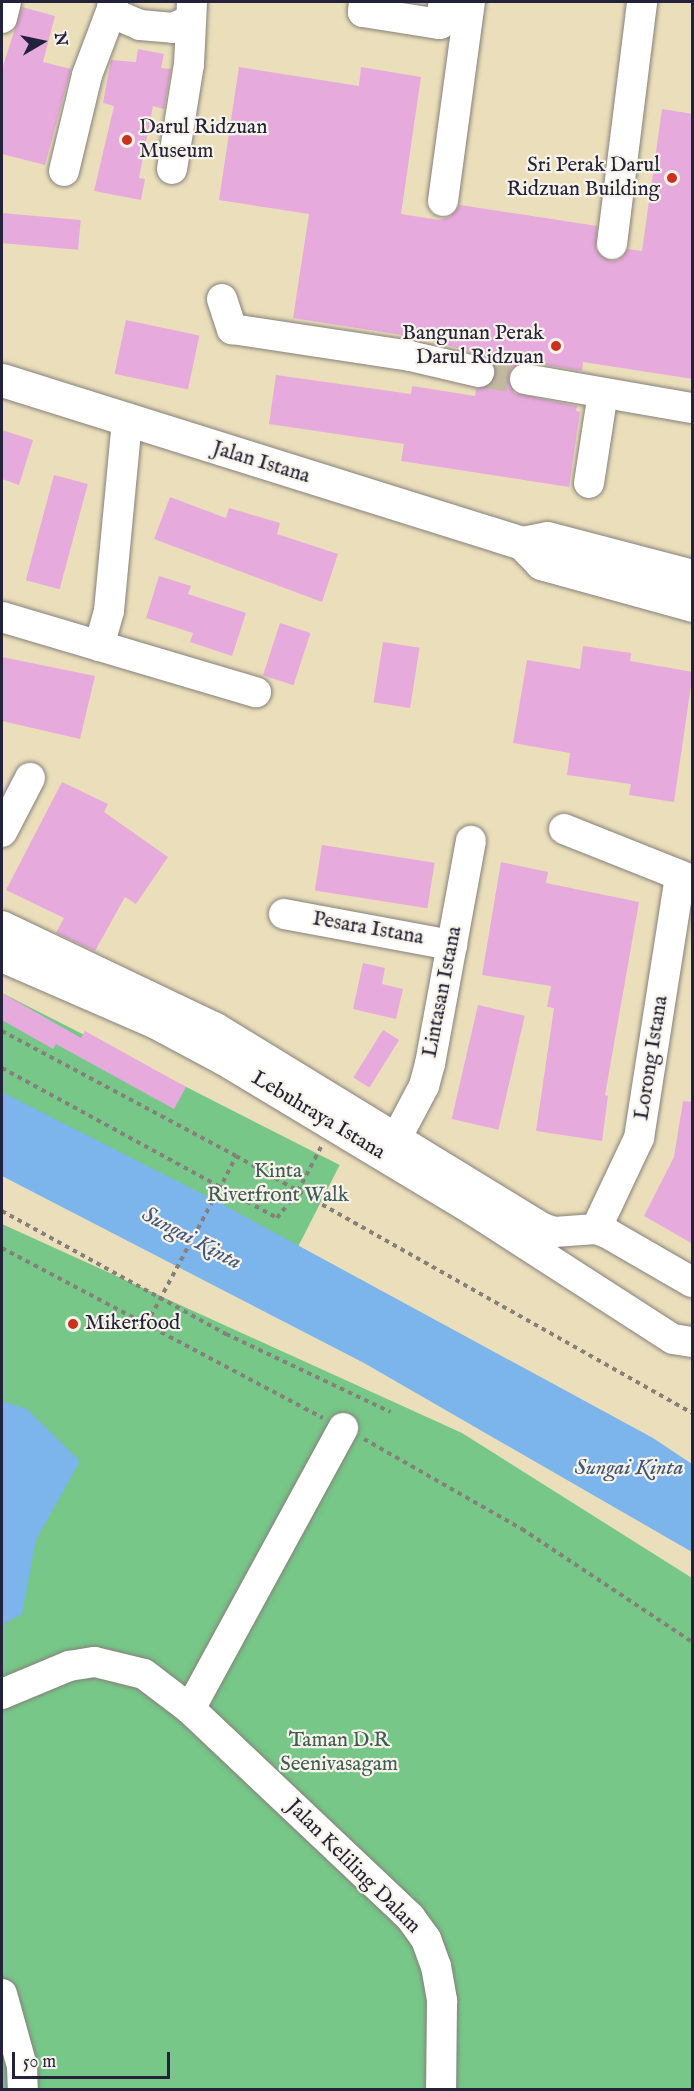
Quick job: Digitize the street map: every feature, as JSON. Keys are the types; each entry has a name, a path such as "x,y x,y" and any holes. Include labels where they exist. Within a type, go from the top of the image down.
{"main road":[{"name":"Jalan Istana","path":"2,380 522,543"},
{"path":"522,543 547,538 693,576"},
{"path":"522,543 541,563 693,605"}],"street":[{"path":"2,18 6,2"},
{"path":"364,2 363,12 440,24 444,2"},
{"path":"443,201 470,2"},
{"path":"612,244 642,2"},
{"path":"64,171 87,75 112,5 140,25 173,28 190,11"},
{"path":"172,169 189,64 190,11"},
{"path":"222,299 232,329 410,356 479,372"},
{"path":"525,380 693,408"},
{"path":"589,483 603,393"},
{"path":"99,646 110,611 127,419"},
{"path":"2,617 256,692"},
{"path":"2,832 30,778"},
{"path":"564,829 686,878"},
{"name":"Lintasan Istana","path":"398,1137 424,1086 471,841"},
{"name":"Lorong Istana","path":"596,1229 639,1138 686,878"},
{"name":"Pesara Istana","path":"284,914 452,945"},
{"path":"2,926 187,1012 398,1137 543,1228 554,1232 596,1229 689,1272"},
{"name":"Lebuhraya Istana","path":"2,957 156,1024 333,1125 673,1339 693,1341"},
{"name":"Lebuhraya Istana","path":"619,1304 665,1346 693,1359"},
{"path":"190,1709 343,1428"},
{"name":"Jalan Keliling Dalam","path":"2,1694 69,1666 95,1662 144,1674 190,1709 410,1917 426,1939 436,1966 442,2001 441,2090"},
{"path":"2,1994 22,2066 22,2090"}],"path":[{"path":"2,1031 236,1156 693,1413"},
{"path":"2,1068 277,1218 298,1191 333,1125"},
{"path":"147,1323 236,1156"},
{"path":"2,1211 226,1334 390,1412"}],"green space":[{"name":"Kinta Riverfront Walk","path":"2,993 340,1165 295,1253 2,1104"},
{"name":"Taman D.R Seenivasagam","path":"2,1224 462,1433 692,1578 692,2089 2,2090"}],"water":[{"name":"Sungai Kinta","path":"2,1092 220,1203 653,1438 692,1464 692,1552 364,1363 2,1176"},
{"path":"2,1401 27,1409 80,1461 36,1540 22,1614 2,1625"}],"building":[{"path":"22,7 55,16 43,62 71,69 45,165 2,154 2,69"},
{"name":"Darul Ridzuan Museum","path":"138,49 164,54 161,68 171,69 164,109 153,106 139,178 145,179 141,200 94,191 114,106 103,103 111,60 136,62"},
{"name":"Bangunan Perak Darul Ridzuan","path":"239,67 359,86 361,67 421,77 401,214 439,220 450,217 460,205 597,226 596,250 610,261 619,260 628,249 642,251 662,109 693,114 693,379 583,362 582,371 528,362 512,368 508,377 514,393 577,406 576,411 580,412 569,487 401,461 404,444 269,424 276,375 411,394 412,386 475,396 476,389 492,383 496,368 483,355 421,338 293,318 309,214 219,200"},
{"path":"2,213 81,220 78,250 2,243"},
{"path":"126,320 199,336 188,389 115,374"},
{"path":"2,430 33,440 19,485 2,479"},
{"path":"54,475 88,484 60,589 26,580"},
{"path":"170,497 226,518 229,508 280,523 277,534 338,554 322,602 154,539"},
{"path":"159,576 191,586 188,594 246,613 232,656 190,642 193,633 146,618"},
{"path":"280,623 310,633 293,685 263,675"},
{"path":"383,642 420,648 410,708 373,702"},
{"path":"583,646 631,653 630,661 693,672 674,802 629,795 631,784 567,775 570,753 513,743 527,660 580,669"},
{"path":"2,657 95,676 80,739 2,721"},
{"path":"62,782 108,804 104,812 168,857 136,904 125,897 95,951 56,933 64,918 6,890"},
{"path":"322,845 435,863 427,908 315,890"},
{"path":"501,862 548,872 546,883 639,902 605,1095 608,1096 602,1141 536,1131 554,1008 547,1007 551,986 482,975"},
{"path":"363,963 385,968 382,984 403,989 396,1019 353,1009"},
{"path":"2,993 81,1038 85,1031 186,1087 174,1109 56,1044 53,1049 2,1020"},
{"path":"478,1005 525,1016 498,1130 452,1119"},
{"path":"383,1030 399,1040 369,1088 353,1077"},
{"path":"683,1101 693,1102 693,1244 644,1216 674,1157"}],"tunnel":[{"path":"479,372 525,379"}],"place":[{"name":"Darul Ridzuan Museum","path":"127,140"},
{"name":"Sri Perak Darul Ridzuan Building","path":"672,178"},
{"name":"Bangunan Perak Darul Ridzuan","path":"556,346"},
{"name":"Mikerfood","path":"73,1324"}]}
